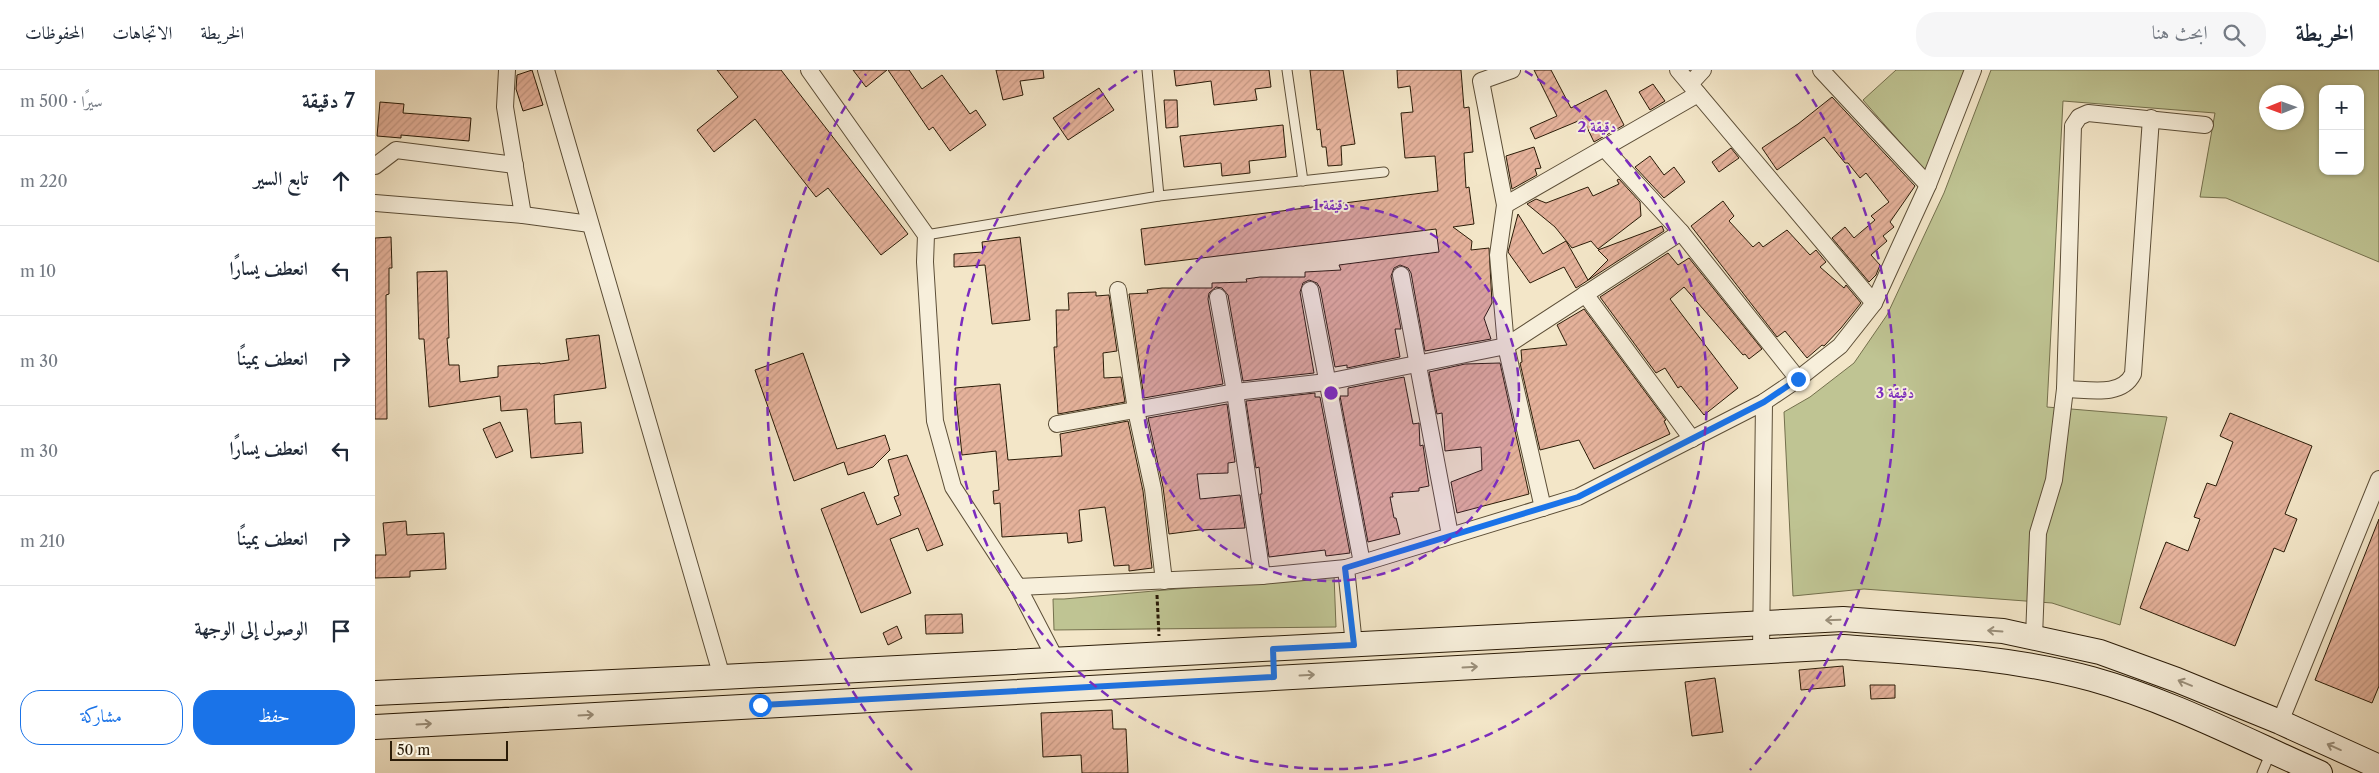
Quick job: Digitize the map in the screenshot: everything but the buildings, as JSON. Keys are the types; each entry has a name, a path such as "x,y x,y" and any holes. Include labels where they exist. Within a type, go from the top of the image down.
{"main road":[{"path":"375,693 723,677 1843,619 2003,631 2100,652 2177,680 2280,722 2379,766"},
{"path":"375,727 1843,647 2001,659 2100,682 2168,706 2320,773"},
{"path":"1273,649 1274,677"}],"street":[{"path":"507,70 505,107 523,215"},
{"path":"546,70 723,677"},
{"path":"809,70 927,235 925,262 935,421 953,487 1018,587 1056,660"},
{"path":"1512,70 1481,81 1505,205 1498,255 1506,346 1543,508"},
{"path":"1678,70 1874,303"},
{"path":"1505,205 1604,148 1694,89 1703,70"},
{"path":"1821,70 1928,185"},
{"path":"1018,587 1262,576 1345,568 1578,497 1764,402 1841,346 1874,303 1928,185 1973,70"},
{"path":"2033,637 2038,533 2054,480 2065,388 2073,126 2079,117 2088,113 2205,125"},
{"path":"2065,388 2119,388 2130,380 2133,374 2151,118"},
{"path":"1604,148 1681,232 1798,379"},
{"path":"375,166 396,150 515,165"},
{"path":"375,203 523,215 590,224"},
{"path":"1057,424 1235,392 1327,382 1506,346 1681,232"},
{"path":"1401,275 1450,535"},
{"path":"1118,290 1136,410 1153,489 1161,581"},
{"path":"1310,290 1362,563"},
{"path":"1585,294 1692,439"},
{"path":"1218,297 1235,392 1262,576"},
{"path":"1761,651 1764,402"},
{"path":"2280,722 2379,479"},
{"path":"1345,568 1354,645"}],"lane":[{"path":"1147,70 1159,196"},
{"path":"1287,70 1303,180"},
{"path":"927,235 1159,196 1384,172"},
{"path":"2262,773 2271,752"}],"path":[{"path":"1160,654 1161,581"}],"green space":[{"path":"1896,70 1966,70 1927,173 1863,100"},
{"path":"1991,70 2379,70 2379,262 2226,198 2200,197 2215,113 2063,101 2047,407 2167,417 2120,625 2052,603 1864,589 1793,596 1784,412 1810,397 1854,363 1887,315 1944,193"},
{"path":"1334,575 1336,627 1054,630 1053,599"}],"route":[{"path":"760,705 1274,677 1273,649 1354,645 1345,568 1578,497 1764,402 1798,379"}]}
